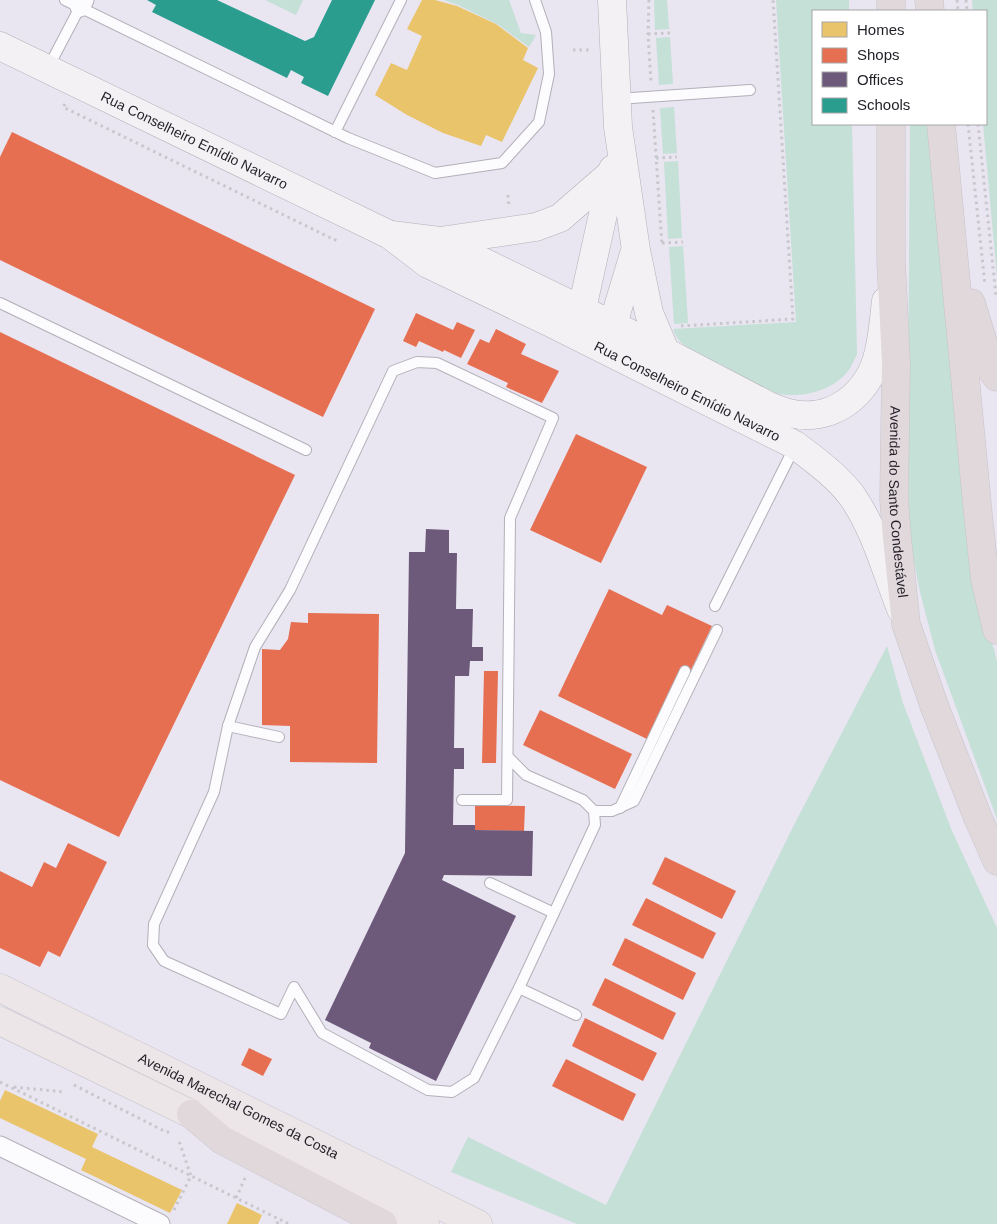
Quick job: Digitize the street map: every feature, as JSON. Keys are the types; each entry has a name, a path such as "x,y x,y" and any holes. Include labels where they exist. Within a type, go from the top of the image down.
{"highway":[{"name":"Avenida do Santo Condestável","path":"891,125 892,260 896,363 894,499 906,624 935,708 997,861"},
{"path":"941,125 985,579 997,630"},
{"path":"951,227 979,333 991,369 997,377"},
{"path":"985,579 997,537"},
{"path":"191,1114 222,1140 383,1224"}],"main road":[{"name":"Avenida Marechal Gomes da Costa","path":"0,988 426,1211"},
{"name":"Avenida Marechal Gomes da Costa","path":"0,1021 191,1114 228,1127 426,1211 478,1224"},
{"path":"426,1211 499,1224"}],"street":[{"path":"612,0 618,127 636,250 649,313 666,351"},
{"name":"Rua Conselheiro Emídio Navarro","path":"0,46 390,235 428,264 795,445 827,470 851,496 870,529 906,624"},
{"path":"582,309 613,172 618,127"},
{"path":"440,241 536,227 560,218 613,172"},
{"name":"Rua Conselheiro Emídio Navarro","path":"390,235 440,241 613,324 767,405 789,413 805,415 821,414 840,408 857,394 870,376 879,352 892,260"},
{"path":"613,324 636,250"},
{"path":"0,1146 166,1220"}],"lane":[{"path":"335,132 401,0"},
{"path":"47,69 77,2 335,132 435,173 502,163 539,122 550,74 546,32 535,0"},
{"path":"616,99 750,90"},
{"path":"0,303 306,450"},
{"path":"582,309 588,342 613,324"},
{"path":"462,800 507,800 510,518 553,418 437,363 418,362 392,371 290,590 254,647 228,726 214,792 154,924 152,944 164,961 281,1014 294,987 322,1033 428,1090 452,1092 474,1078 519,988 595,825 594,811 583,800 526,774 508,757"},
{"path":"715,606 795,445"},
{"path":"594,811 612,811 634,801 717,630"},
{"path":"620,808 685,671"},
{"path":"228,726 279,737"},
{"path":"490,883 554,913"},
{"path":"519,988 576,1015"}],"path":[{"path":"649,0 648,34 662,253"},
{"path":"688,326 793,319 773,0"},
{"path":"648,34 670,33"},
{"path":"968,125 986,291"},
{"path":"978,125 996,298"},
{"path":"656,158 677,157"},
{"path":"662,243 683,242"},
{"path":"0,1082 289,1224"},
{"path":"11,1087 65,1092"},
{"path":"166,1220 191,1176 179,1142"},
{"path":"236,1198 249,1170"},
{"path":"276,1224 279,1219"}],"green space":[{"path":"265,0 303,0 296,15"},
{"path":"444,0 509,0 521,33 536,35 529,47 497,24"},
{"path":"654,0 667,0 669,29 655,30"},
{"path":"776,0 849,0 849,10 812,10 812,125 852,125 857,354 852,365 841,378 824,389 804,394 784,395 769,391 692,351 680,341 673,329 796,322"},
{"path":"972,0 997,0 997,277 983,125 987,125 987,10 973,10"},
{"path":"670,37 673,84 659,85 656,38"},
{"path":"674,107 677,153 663,154 660,108"},
{"path":"910,125 928,125 978,590 997,661 997,819 935,650 920,592 909,537"},
{"path":"678,161 682,238 668,239 664,162"},
{"path":"683,246 688,323 674,324 669,247"},
{"path":"887,646 903,703 952,831 997,928 997,1224 577,1224 451,1172 468,1137 606,1205 795,823"}],"building: Homes":[{"path":"422,0 435,0 457,6 496,24 528,48 523,60 538,68 502,142 486,135 481,146 443,133 407,115 375,95 391,63 407,70 422,36 407,29"},
{"path":"5,1090 98,1134 92,1147 182,1190 170,1213 81,1170 86,1159 0,1118 0,1101"},
{"path":"237,1203 262,1215 258,1224 227,1224"}],"building: Shops":[{"path":"12,132 375,309 323,417 0,260 0,157"},
{"path":"416,313 453,330 457,322 475,330 461,358 419,341 416,347 403,341"},
{"path":"496,329 526,344 521,354 559,371 542,403 506,387 508,383 467,364 480,339 489,343"},
{"path":"0,332 295,475 119,837 0,780"},
{"path":"576,434 647,467 601,563 530,530"},
{"path":"609,589 662,615 667,605 712,626 691,670 682,666 647,739 558,696"},
{"path":"308,613 379,614 377,763 290,762 290,726 262,725 262,649 280,650 288,639 291,622 308,623"},
{"path":"484,671 498,671 496,763 482,763"},
{"path":"540,710 632,754 615,789 523,745"},
{"path":"475,805 525,806 524,831 475,830"},
{"path":"68,843 107,862 60,957 48,951 40,967 0,948 0,871 32,887 44,862 56,868"},
{"path":"665,857 736,891 722,919 652,884"},
{"path":"646,898 716,933 703,959 632,925"},
{"path":"625,938 696,973 683,1000 612,965"},
{"path":"605,978 676,1013 663,1040 592,1005"},
{"path":"585,1018 657,1053 643,1081 572,1046"},
{"path":"249,1048 272,1059 263,1076 241,1065"},
{"path":"566,1059 636,1094 623,1121 552,1086"}],"building: Offices":[{"path":"426,529 449,530 449,553 457,553 456,609 473,609 472,647 483,647 483,661 470,661 469,676 455,676 454,748 464,748 464,769 454,769 453,825 475,825 475,830 533,831 532,876 444,875 442,880 516,916 436,1081 369,1048 371,1043 325,1020 405,853 409,552 425,552"}],"building: Schools":[{"path":"147,0 217,0 305,41 314,37 332,0 375,0 328,96 301,83 304,77 291,70 287,78 152,12 156,5"}]}
